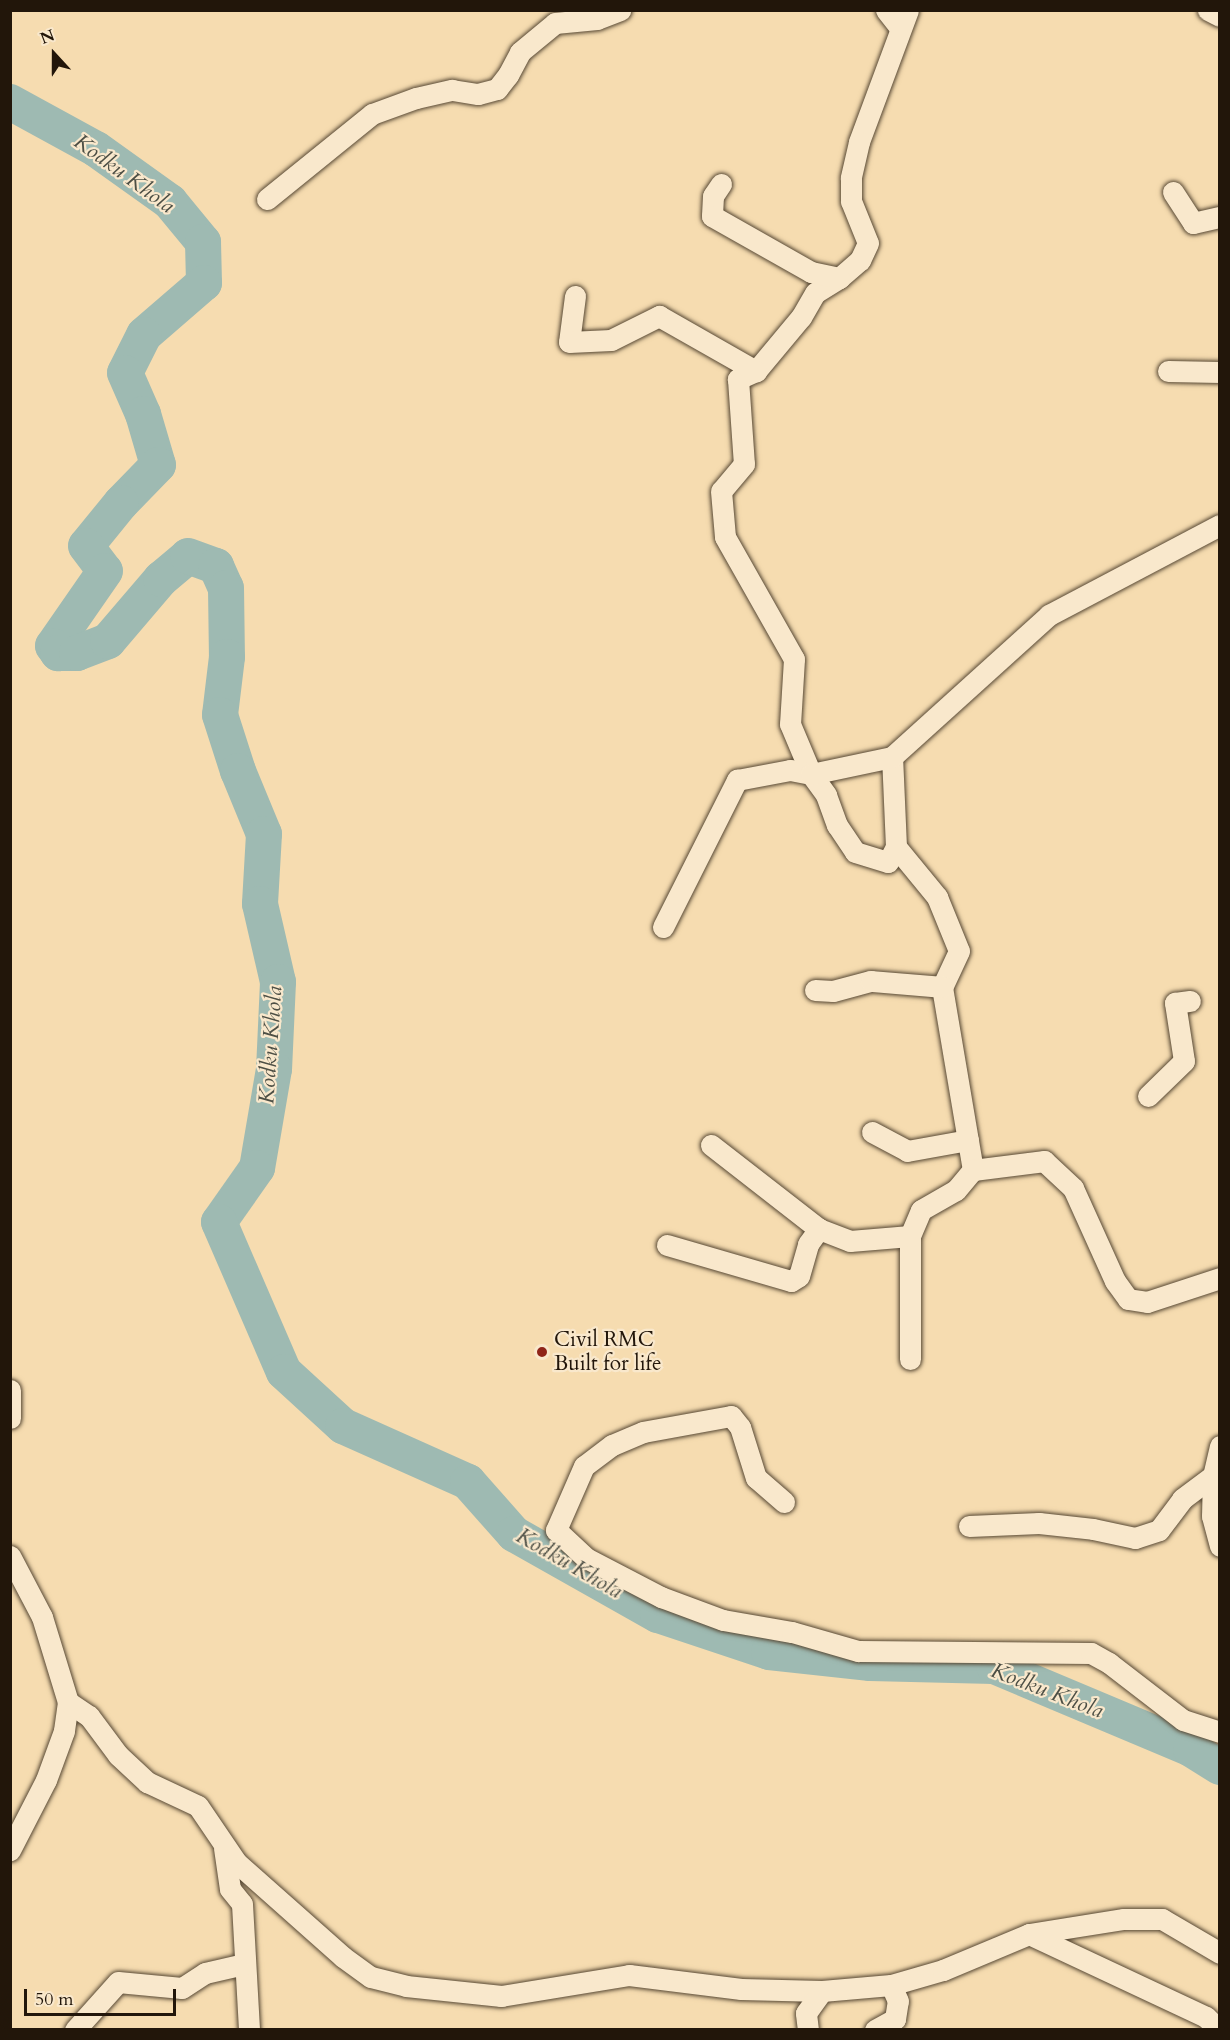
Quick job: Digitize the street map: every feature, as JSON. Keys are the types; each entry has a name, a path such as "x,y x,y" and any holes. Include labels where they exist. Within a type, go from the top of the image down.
{"street":[{"path":"267,199 372,114 416,98 452,90 478,94 497,89 520,52 555,23 597,19 620,10"},
{"path":"886,10 904,19 859,142 851,178 851,201 868,243 860,260 839,278 815,293 801,317 756,371 738,380 744,464 721,491 725,537 794,659 790,724 811,774 826,795 837,825 855,852 888,862 896,847 892,757"},
{"path":"1208,10 1220,16"},
{"path":"721,184 713,196 712,216 811,272 839,278"},
{"path":"1173,192 1193,223 1220,217"},
{"path":"575,296 569,342 611,340 659,316 756,371"},
{"path":"1168,371 1220,372"},
{"path":"663,927 737,780 790,770 811,774 892,757 1049,615 1220,525"},
{"path":"896,847 937,897 959,951 942,987 973,1170"},
{"path":"815,990 832,991 872,981 942,987"},
{"path":"1148,1096 1184,1061 1175,1003 1190,1001"},
{"path":"872,1132 908,1151 968,1140"},
{"path":"711,1145 819,1229 850,1241 910,1236"},
{"path":"910,1359 910,1236 921,1210 956,1190 973,1170 1044,1161 1073,1188 1115,1281 1128,1299 1147,1302 1220,1278"},
{"path":"667,1245 791,1281 799,1276 808,1244 819,1229"},
{"path":"10,1390 10,1418"},
{"path":"784,1502 756,1478 740,1427 731,1416 643,1432 612,1445 584,1466 556,1530 586,1558 661,1598 723,1620 792,1632 858,1651 1091,1653 1109,1663 1183,1720 1220,1732"},
{"path":"1220,1446 1213,1476 1212,1516 1220,1546"},
{"path":"969,1526 1040,1523 1093,1529 1135,1538 1159,1530 1182,1499 1213,1476"},
{"path":"10,1556 42,1617 68,1702 64,1731 49,1770 10,1850"},
{"path":"68,1702 89,1716 118,1755 147,1782 198,1806 236,1862 343,1957 370,1977 406,1986 501,1996 629,1975 741,1989 822,1991 891,1984 943,1970 1029,1934 1124,1919 1162,1919 1220,1953"},
{"path":"224,1845 230,1889 242,1904 249,2030"},
{"path":"1029,1934 1206,2017 1219,2030"},
{"path":"75,2030 118,1982 182,1988 205,1973 244,1964"},
{"path":"875,2030 895,2019 898,2001 891,1984"},
{"path":"808,2030 806,2013 822,1991"}],"waterway":[{"name":"Kodku Khola","path":"10,102 96,149 170,202 203,242 204,283 144,335 125,373 143,414 158,465 121,503 86,546 105,571 53,646 58,653 77,653 108,641 161,579 188,556 216,566 226,588 227,657 220,715 238,771 264,834 260,904 278,982 274,1069 257,1168 219,1222 284,1372 343,1426 468,1482 514,1534 658,1615 769,1652 870,1663 994,1666 1191,1749 1220,1767"}],"place":[{"name":"Civil RMC Built for life","path":"542,1352"}]}
